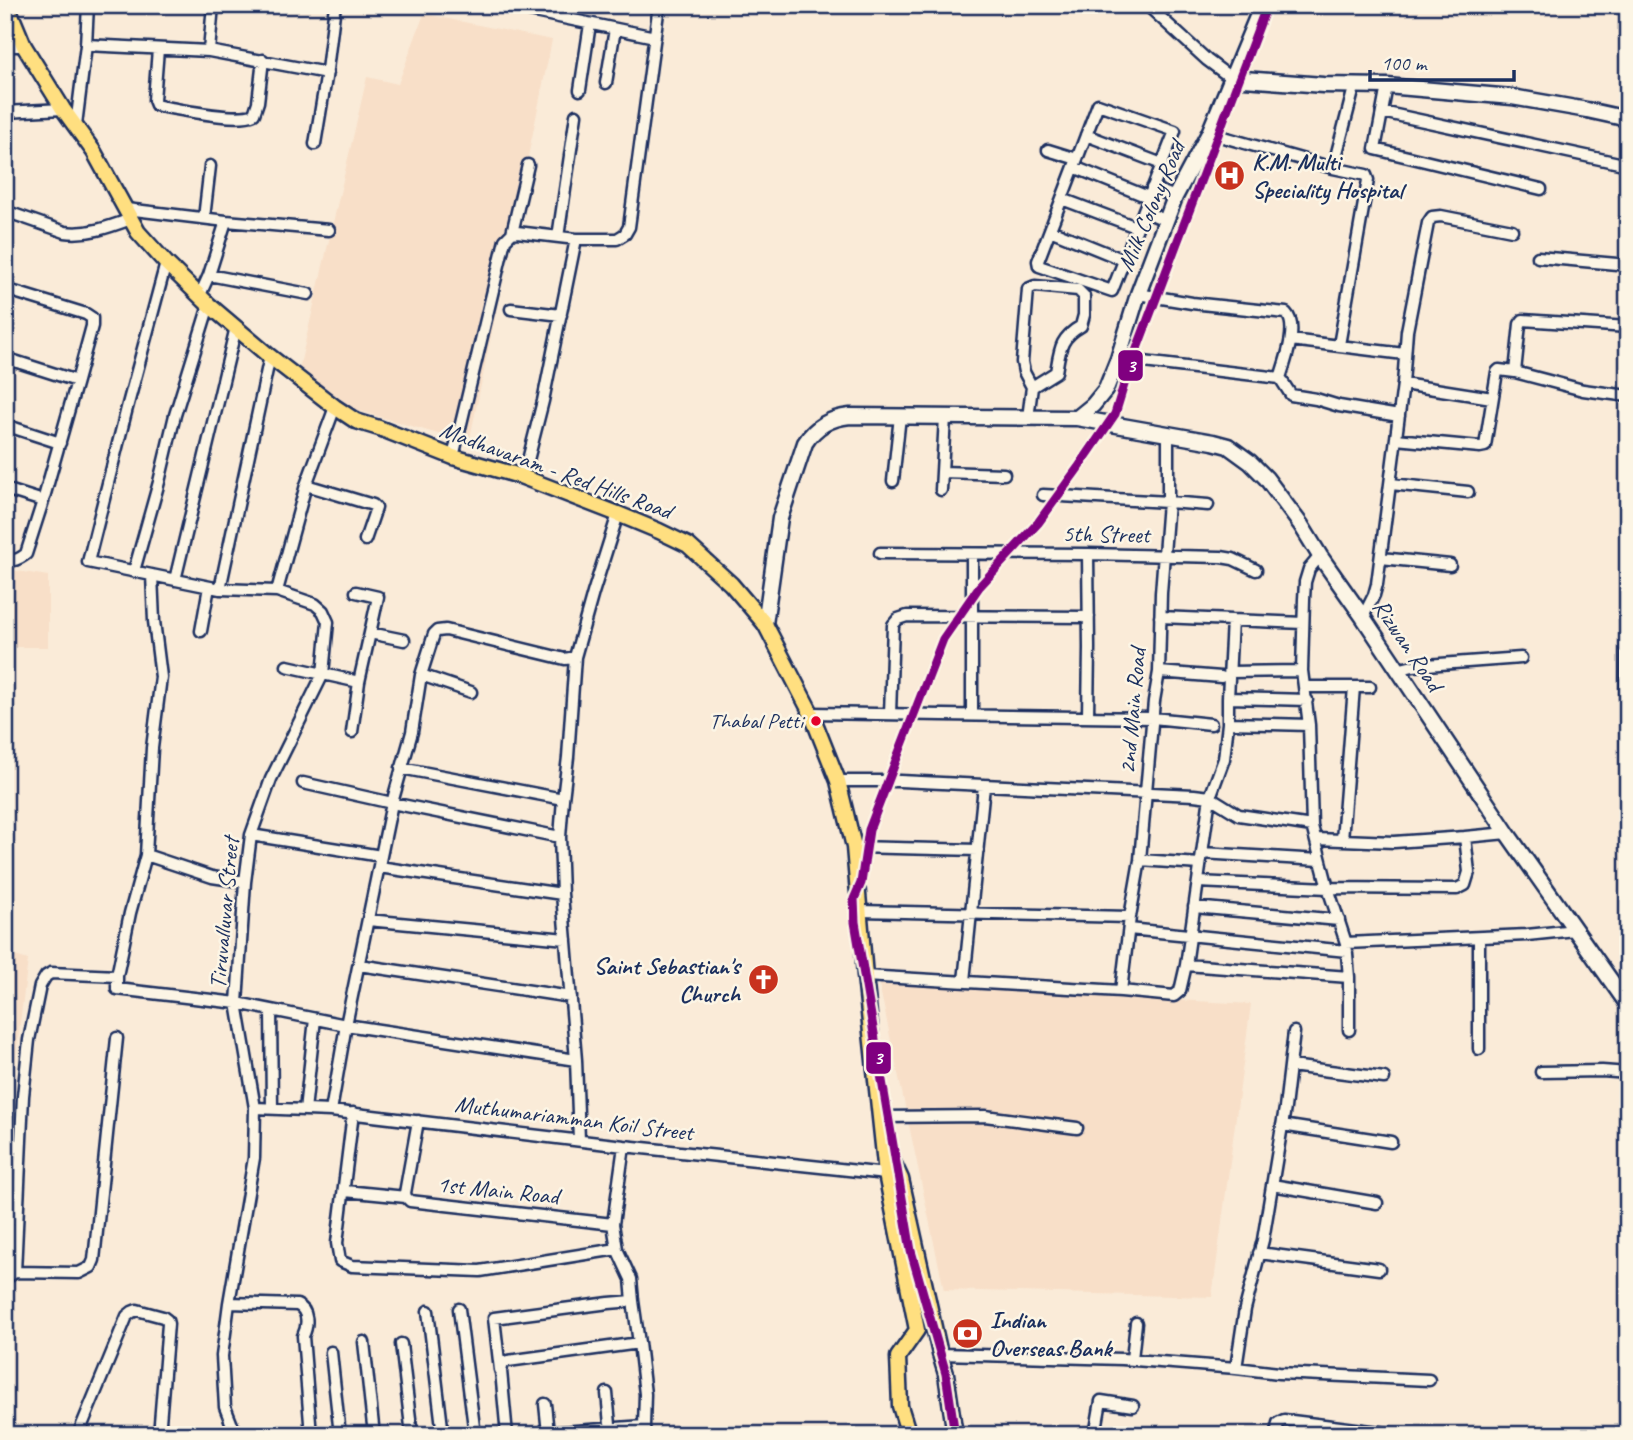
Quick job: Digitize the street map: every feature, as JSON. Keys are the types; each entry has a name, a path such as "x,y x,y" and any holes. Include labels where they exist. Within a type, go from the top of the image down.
{"main road":[{"name":"Madhavaram - Red Hills Road","path":"7,5 24,46 93,152 138,232 205,300 270,356 356,421 453,457 520,476 688,545 731,584 765,624 811,713 838,781 854,847 887,1174 917,1330 898,1357 900,1406 909,1435"},
{"name":"Madhavaram - Red Hills Road","path":"884,1143 901,1179 940,1354"},
{"path":"940,1354 946,1374 955,1435"}],"street":[{"path":"76,125 88,5"},
{"path":"209,51 213,5"},
{"path":"316,144 335,5"},
{"path":"512,233 576,239 617,239 625,234 629,227 659,5"},
{"path":"1147,5 1207,60 1231,78 1323,85 1388,86 1512,97 1628,119"},
{"name":"Milk Colony Road","path":"1077,418 1093,405 1106,389 1175,197 1209,133 1262,5"},
{"path":"525,10 655,37"},
{"path":"580,90 590,24"},
{"path":"606,83 615,29"},
{"path":"86,45 209,51 327,73"},
{"path":"5,46 24,46"},
{"path":"158,49 154,100 156,104 221,115 243,117 254,114 263,60"},
{"path":"1333,169 1355,84"},
{"path":"1388,86 1375,149 1541,189"},
{"path":"1098,104 1175,131 1112,291 1039,266 1038,261 1075,163 1098,104"},
{"path":"5,112 63,109"},
{"path":"1382,112 1628,165"},
{"path":"558,237 576,115"},
{"path":"1209,133 1333,169 1364,174 1368,178 1339,345"},
{"path":"1086,135 1162,164"},
{"path":"1048,149 1075,163 1150,193 1175,197"},
{"path":"453,457 503,247 505,240 512,233 528,165"},
{"path":"204,218 210,166"},
{"path":"1062,199 1136,227"},
{"path":"5,211 74,233 101,230 129,214 329,230"},
{"path":"1143,211 1167,221"},
{"path":"1363,617 1377,584 1403,384 1409,316 1430,219 1441,216 1512,230"},
{"path":"134,571 159,482 209,275 226,221"},
{"path":"1050,230 1124,260"},
{"path":"520,476 527,464 541,413 576,239"},
{"path":"1538,257 1628,265"},
{"path":"166,263 88,562 220,589 277,591 306,485 335,407"},
{"path":"209,275 308,294"},
{"path":"1028,418 1032,387 1022,362 1028,289 1035,286 1078,290 1084,296 1081,326 1069,333 1061,347 1056,372 1032,387"},
{"path":"5,289 92,318 60,443 26,554 19,559 5,559"},
{"path":"1138,294 1286,313 1291,320 1290,340 1280,378 1291,395 1399,416"},
{"path":"511,309 561,315"},
{"path":"1515,372 1520,324 1523,320 1628,327"},
{"path":"175,580 236,327"},
{"path":"1290,340 1405,354"},
{"path":"220,589 270,356"},
{"path":"5,358 77,381"},
{"path":"1118,359 1280,378"},
{"path":"1396,439 1482,448 1486,444 1497,371 1515,372 1583,390 1628,396"},
{"path":"1403,384 1492,398"},
{"path":"893,481 900,416"},
{"name":"Rizwan Road","path":"765,624 780,518 805,443 811,433 824,423 840,417 1077,418 1228,446 1240,453 1266,478 1301,525 1507,833 1628,1005"},
{"path":"941,490 945,417"},
{"path":"5,425 60,443"},
{"name":"2nd Main Road","path":"1121,991 1140,860 1158,671 1168,502 1168,434"},
{"path":"942,472 1004,474"},
{"path":"1391,484 1468,492"},
{"path":"306,485 373,505 376,508 365,540"},
{"path":"5,489 43,500"},
{"path":"1043,495 1208,506"},
{"path":"579,1140 560,837 569,757 575,657 618,514"},
{"name":"5th Street","path":"880,553 1227,557 1256,570"},
{"path":"972,554 972,715"},
{"path":"1088,554 1088,716"},
{"path":"1320,556 1309,569 1305,582 1302,671 1309,725 1312,827 1346,947 1349,1030"},
{"path":"1381,558 1450,565"},
{"path":"152,575 161,677 152,748 146,855 130,913 117,976 117,989 237,1003 346,1025 576,1060"},
{"path":"201,631 209,587"},
{"name":"Tiruvalluvar Street","path":"236,1435 225,1406 222,1356 254,1158 256,1108 237,1003 245,882 251,835 271,779 323,674 328,622 323,611 315,604 277,591"},
{"path":"352,732 359,682 378,597 356,592"},
{"path":"1628,592 1628,778"},
{"path":"890,713 893,625 898,619 907,616 1089,617"},
{"path":"1160,617 1303,623"},
{"path":"865,976 1177,995 1186,965 1210,797 1223,765 1228,723 1225,675 1232,620"},
{"path":"331,1111 392,803 412,732 431,639 437,631 446,630 565,659 575,657"},
{"path":"370,633 404,640"},
{"path":"1398,670 1413,666 1521,658"},
{"path":"286,666 359,682"},
{"path":"1158,671 1225,675 1302,671"},
{"path":"422,675 471,692"},
{"path":"1304,687 1370,687"},
{"path":"1342,840 1354,687"},
{"path":"1228,698 1307,700"},
{"path":"811,713 1088,716 1153,718 1211,724"},
{"path":"1228,723 1309,725"},
{"path":"401,768 563,799"},
{"path":"838,781 900,781 1194,795 1210,797 1239,815 1312,827"},
{"path":"303,783 560,837"},
{"path":"964,981 984,786"},
{"path":"1316,839 1394,842 1507,833"},
{"path":"251,835 381,856"},
{"path":"1198,882 1328,888 1457,889 1463,887 1469,872 1465,837"},
{"path":"854,847 978,850"},
{"path":"1202,853 1320,860"},
{"path":"146,855 212,877 245,882"},
{"path":"1140,860 1200,864"},
{"path":"379,867 562,894"},
{"path":"1194,907 1339,919"},
{"path":"860,911 1130,917"},
{"path":"368,920 566,939"},
{"path":"1129,929 1346,947 1574,930"},
{"path":"1479,938 1479,1049"},
{"path":"359,965 570,997"},
{"path":"1186,965 1349,977"},
{"path":"15,1272 11,1220 29,1040 42,980 46,975 59,972 117,976"},
{"path":"271,1010 272,1109"},
{"path":"305,1110 315,1019"},
{"path":"1236,1368 1245,1309 1272,1185 1294,1032"},
{"path":"5,1279 15,1272 79,1273 91,1267 94,1260 117,1038"},
{"path":"1291,1066 1384,1078"},
{"path":"1541,1072 1628,1073"},
{"name":"Muthumariamman Koil Street","path":"256,1108 353,1113 887,1174"},
{"path":"353,1113 337,1242 340,1262 352,1266 480,1271 617,1249"},
{"path":"881,1117 985,1116 1076,1128"},
{"name":"1st Main Road","path":"418,1121 405,1193 410,1201 613,1224"},
{"path":"1282,1125 1391,1142"},
{"path":"545,1404 548,1434 644,1430 645,1394 631,1279 617,1249 613,1224 624,1146"},
{"path":"1272,1185 1377,1203"},
{"path":"345,1191 406,1197"},
{"path":"1259,1253 1379,1269"},
{"path":"507,1435 494,1318 633,1301"},
{"path":"229,1303 297,1305 304,1311 306,1328 303,1336 311,1435"},
{"path":"459,1309 475,1435"},
{"path":"78,1435 127,1316 137,1310 163,1317 168,1324 159,1435"},
{"path":"428,1311 443,1435"},
{"path":"1132,1359 1136,1323"},
{"path":"365,1342 374,1435"},
{"path":"401,1343 412,1435"},
{"path":"500,1371 503,1363 508,1361 639,1343"},
{"path":"331,1352 340,1435"},
{"path":"940,1354 1132,1359 1279,1373 1429,1380"},
{"path":"607,1393 611,1431"},
{"path":"1095,1435 1101,1401 1133,1406"},
{"path":"1276,1435 1278,1423 1284,1420 1404,1435"}],"shaded area":[{"path":"424,14 552,40 469,443 356,410 299,369 367,77 398,84"},
{"path":"5,569 48,576 48,647 5,647"},
{"path":"5,953 28,960 5,1142"},
{"path":"879,984 1251,1004 1212,1297 944,1290"}],"transit line":[{"name":"3","path":"955,1435 946,1374 911,1251 855,922 854,899 861,883 869,830 943,639 979,587 1038,523 1115,414 1127,375 1267,5"}],"place":[{"name":"K.M. Multi Speciality Hospital","path":"1229,176"},
{"name":"Thabal Petti","path":"816,721"},
{"name":"Saint Sebastian's Church","path":"763,980"},
{"name":"Indian Overseas Bank","path":"967,1334"}]}
